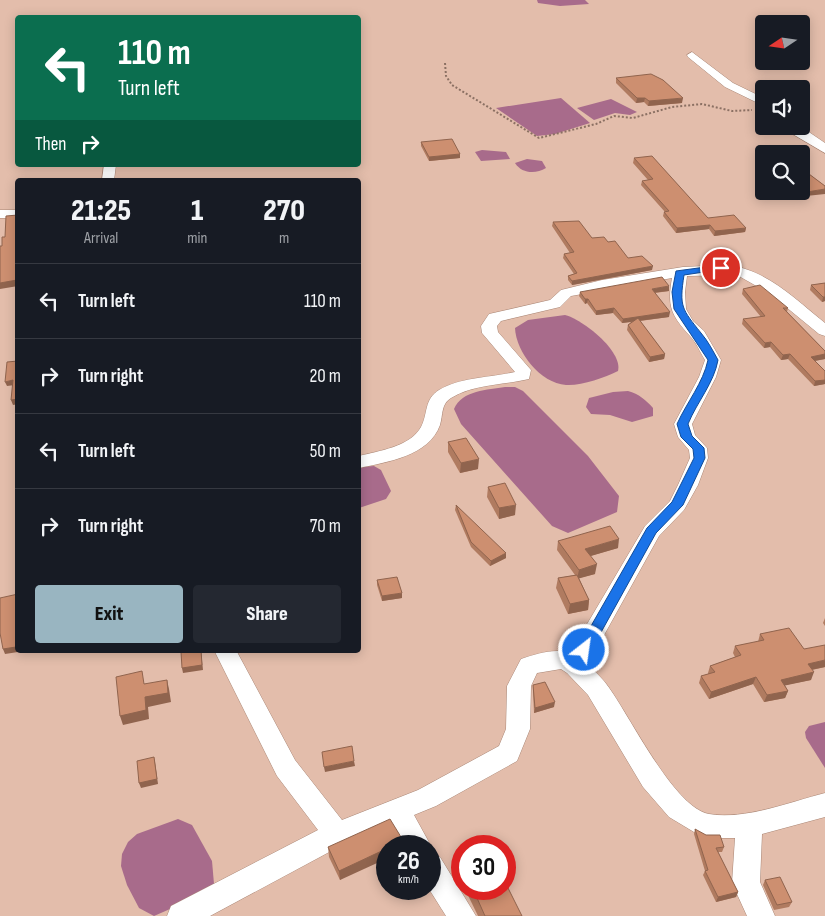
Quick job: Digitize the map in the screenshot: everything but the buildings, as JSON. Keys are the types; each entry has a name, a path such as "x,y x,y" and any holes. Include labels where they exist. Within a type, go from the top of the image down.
{"street":[{"path":"692,55 729,85 755,98"},
{"path":"804,135 825,149"},
{"path":"0,214 15,214"},
{"path":"361,461 412,446 428,432 435,404 444,395 466,387 523,375 523,370 490,333 489,326 495,318 554,304 566,293 576,290 680,273 721,268 738,270 758,278 825,331"},
{"path":"576,666 652,531 677,505 700,458 698,448 687,437 683,424 692,402 710,374 713,360 698,334 687,324 678,309 677,292 680,273"},
{"path":"227,653 286,768 337,834"},
{"path":"180,916 337,834 427,798 508,753 518,729 519,686 529,666 547,661 563,660 576,666 596,688 652,779 678,809 704,826 749,825 825,806"},
{"path":"396,811 411,835"},
{"path":"749,825 746,883 761,916"},
{"path":"441,883 462,916"}],"path":[{"path":"445,63 446,76 452,85 539,138 596,124 614,116 633,118 672,107 702,104 732,111 754,110"}],"shaded area":[{"path":"537,0 585,0 589,4 560,6 538,3"},
{"path":"561,98 590,123 555,134 537,136 496,108"},
{"path":"611,99 637,112 630,115 615,113 594,120 577,108"},
{"path":"482,150 506,152 510,159 481,161 475,152"},
{"path":"527,159 542,161 546,168 529,172 521,169 515,163"},
{"path":"565,315 591,329 600,337 614,354 618,363 618,371 592,381 566,385 547,379 531,365 520,347 515,328 528,320"},
{"path":"505,387 515,387 523,391 588,456 619,496 617,512 568,533 552,526 461,424 454,409 469,394"},
{"path":"628,391 648,402 653,408 653,416 632,422 610,415 591,414 586,407 589,398 613,392"},
{"path":"374,466 381,470 391,491 386,499 361,507 361,467"},
{"path":"825,722 825,768 806,738 805,732 809,726"},
{"path":"178,819 192,825 212,861 214,884 209,892 154,916 139,908 127,885 121,866 122,854 128,842 137,834"}],"route":[{"path":"584,650 652,531 677,505 700,458 698,448 687,437 683,424 692,402 710,374 713,360 698,334 687,324 678,309 677,292 680,273 721,268"}]}
